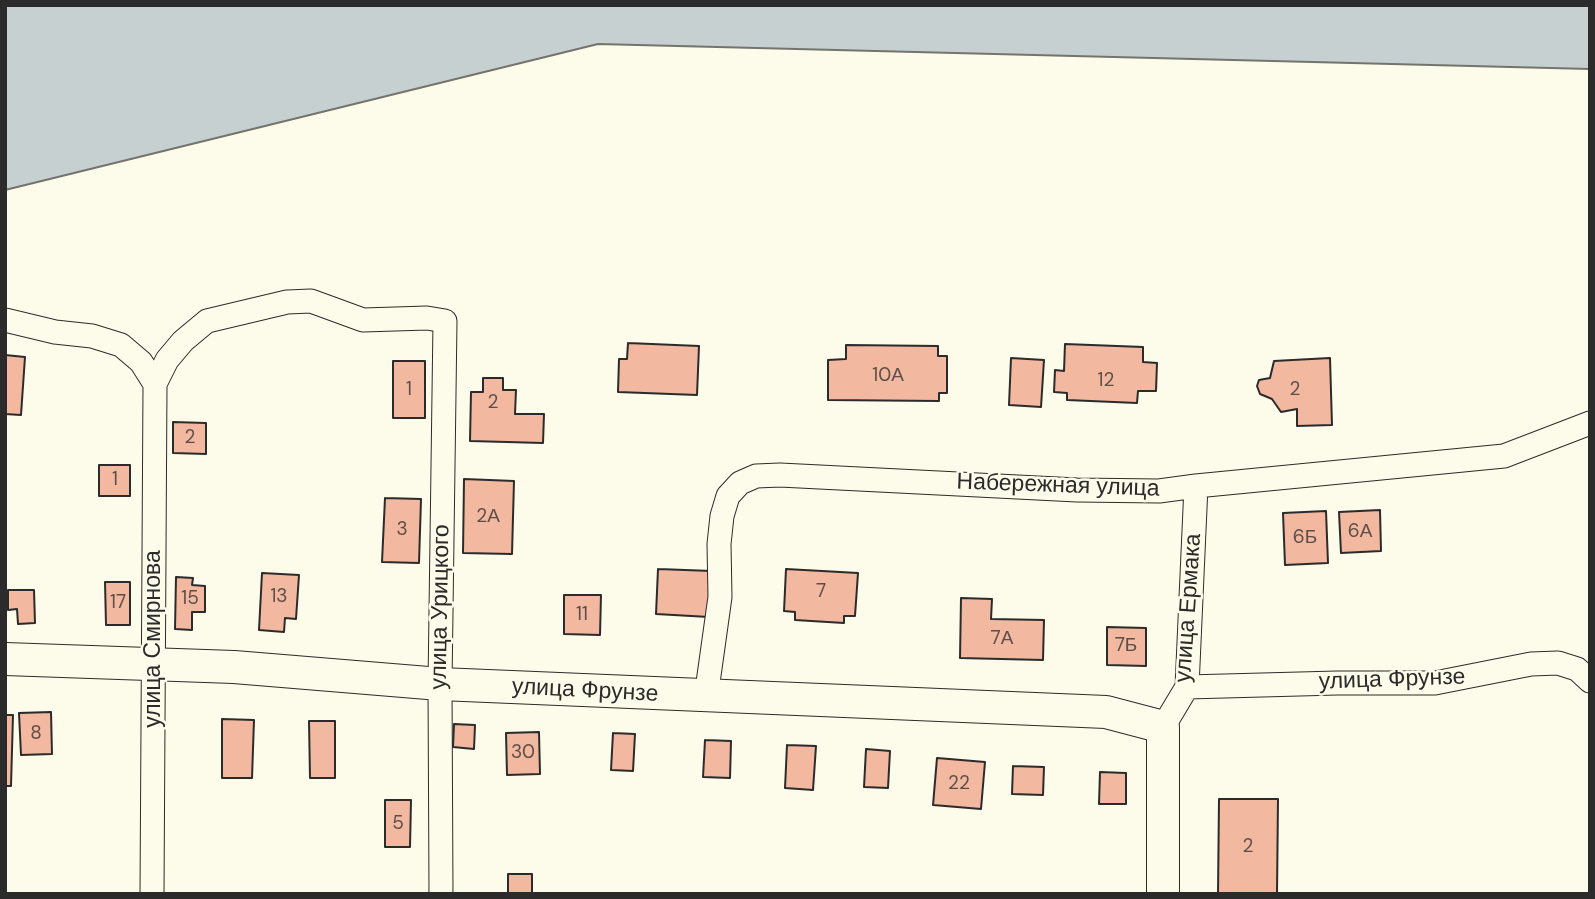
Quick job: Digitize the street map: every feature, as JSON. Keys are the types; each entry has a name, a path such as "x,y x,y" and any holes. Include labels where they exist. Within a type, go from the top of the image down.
{"street":[{"name":"улица Урицкого","path":"155,384 167,360 207,321 286,302 311,301 363,320 414,318 445,321 440,684 441,894"},
{"path":"5,320 35,328 92,336 121,345 141,362 155,384"},
{"name":"улица Смирнова","path":"152,894 155,384"},
{"name":"Набережная улица","path":"706,697 720,597 719,544 722,516 728,496 740,483 756,476 1159,491 1196,485 1504,456 1590,423"},
{"name":"улица Ермака","path":"1163,727 1187,687 1196,485"},
{"name":"улица Фрунзе","path":"5,659 234,667 440,684 706,697 1105,712 1163,727"},
{"name":"улица Фрунзе","path":"1187,687 1435,683 1531,664 1558,663 1577,669 1590,681"},
{"path":"1163,727 1163,894"}],"shaded area":[{"path":"5,5 1590,5 1590,69 598,44 5,190"}],"building":[{"path":"628,343 699,346 697,395 618,392 619,359 627,359"},
{"path":"1065,344 1143,347 1143,362 1157,363 1156,391 1138,391 1137,403 1067,400 1067,393 1054,392 1055,370 1064,371"},
{"path":"846,345 938,346 938,356 947,356 947,393 939,393 939,401 828,400 828,360 846,359"},
{"path":"5,355 25,357 21,415 5,414"},
{"path":"1011,358 1044,360 1041,407 1009,405"},
{"path":"1330,358 1332,425 1297,426 1297,409 1281,412 1272,399 1260,394 1257,386 1259,380 1270,378 1274,361"},
{"path":"393,361 425,361 425,418 393,418"},
{"path":"483,378 503,378 503,390 516,390 515,414 544,414 543,443 470,441 471,392 483,392"},
{"path":"173,422 206,423 206,454 173,453"},
{"path":"99,465 130,465 130,496 99,496"},
{"path":"464,479 514,481 512,554 463,553"},
{"path":"385,498 421,499 419,563 382,562"},
{"path":"1380,510 1381,551 1341,553 1339,512"},
{"path":"1326,511 1328,563 1285,565 1283,513"},
{"path":"658,569 712,571 709,617 656,614"},
{"path":"786,569 858,573 855,616 844,616 844,623 795,620 795,612 784,611"},
{"path":"262,573 299,575 296,619 285,618 284,632 259,630"},
{"path":"176,577 193,578 192,585 205,586 205,612 192,612 192,630 175,629"},
{"path":"105,582 130,582 130,625 106,625"},
{"path":"8,590 34,590 35,623 18,624 17,609 8,610"},
{"path":"564,595 601,595 600,635 564,634"},
{"path":"961,598 992,599 991,619 1044,620 1043,660 960,658"},
{"path":"1107,627 1146,628 1146,666 1107,665"},
{"path":"51,712 52,754 21,755 19,713"},
{"path":"5,715 13,715 11,786 5,786"},
{"path":"222,719 254,720 252,778 222,778"},
{"path":"309,721 335,721 335,778 310,778"},
{"path":"454,724 475,725 474,749 453,747"},
{"path":"539,732 540,774 507,775 506,733"},
{"path":"613,733 635,734 633,771 611,770"},
{"path":"705,740 731,741 730,778 703,777"},
{"path":"787,745 816,746 813,790 785,788"},
{"path":"866,749 890,751 888,788 864,787"},
{"path":"937,758 985,762 981,809 933,805"},
{"path":"1013,766 1044,767 1043,795 1012,794"},
{"path":"1100,772 1126,773 1126,804 1099,804"},
{"path":"1219,799 1278,799 1277,894 1218,894"},
{"path":"385,800 411,800 410,847 385,847"},
{"path":"508,874 532,874 532,894 508,894"}]}
